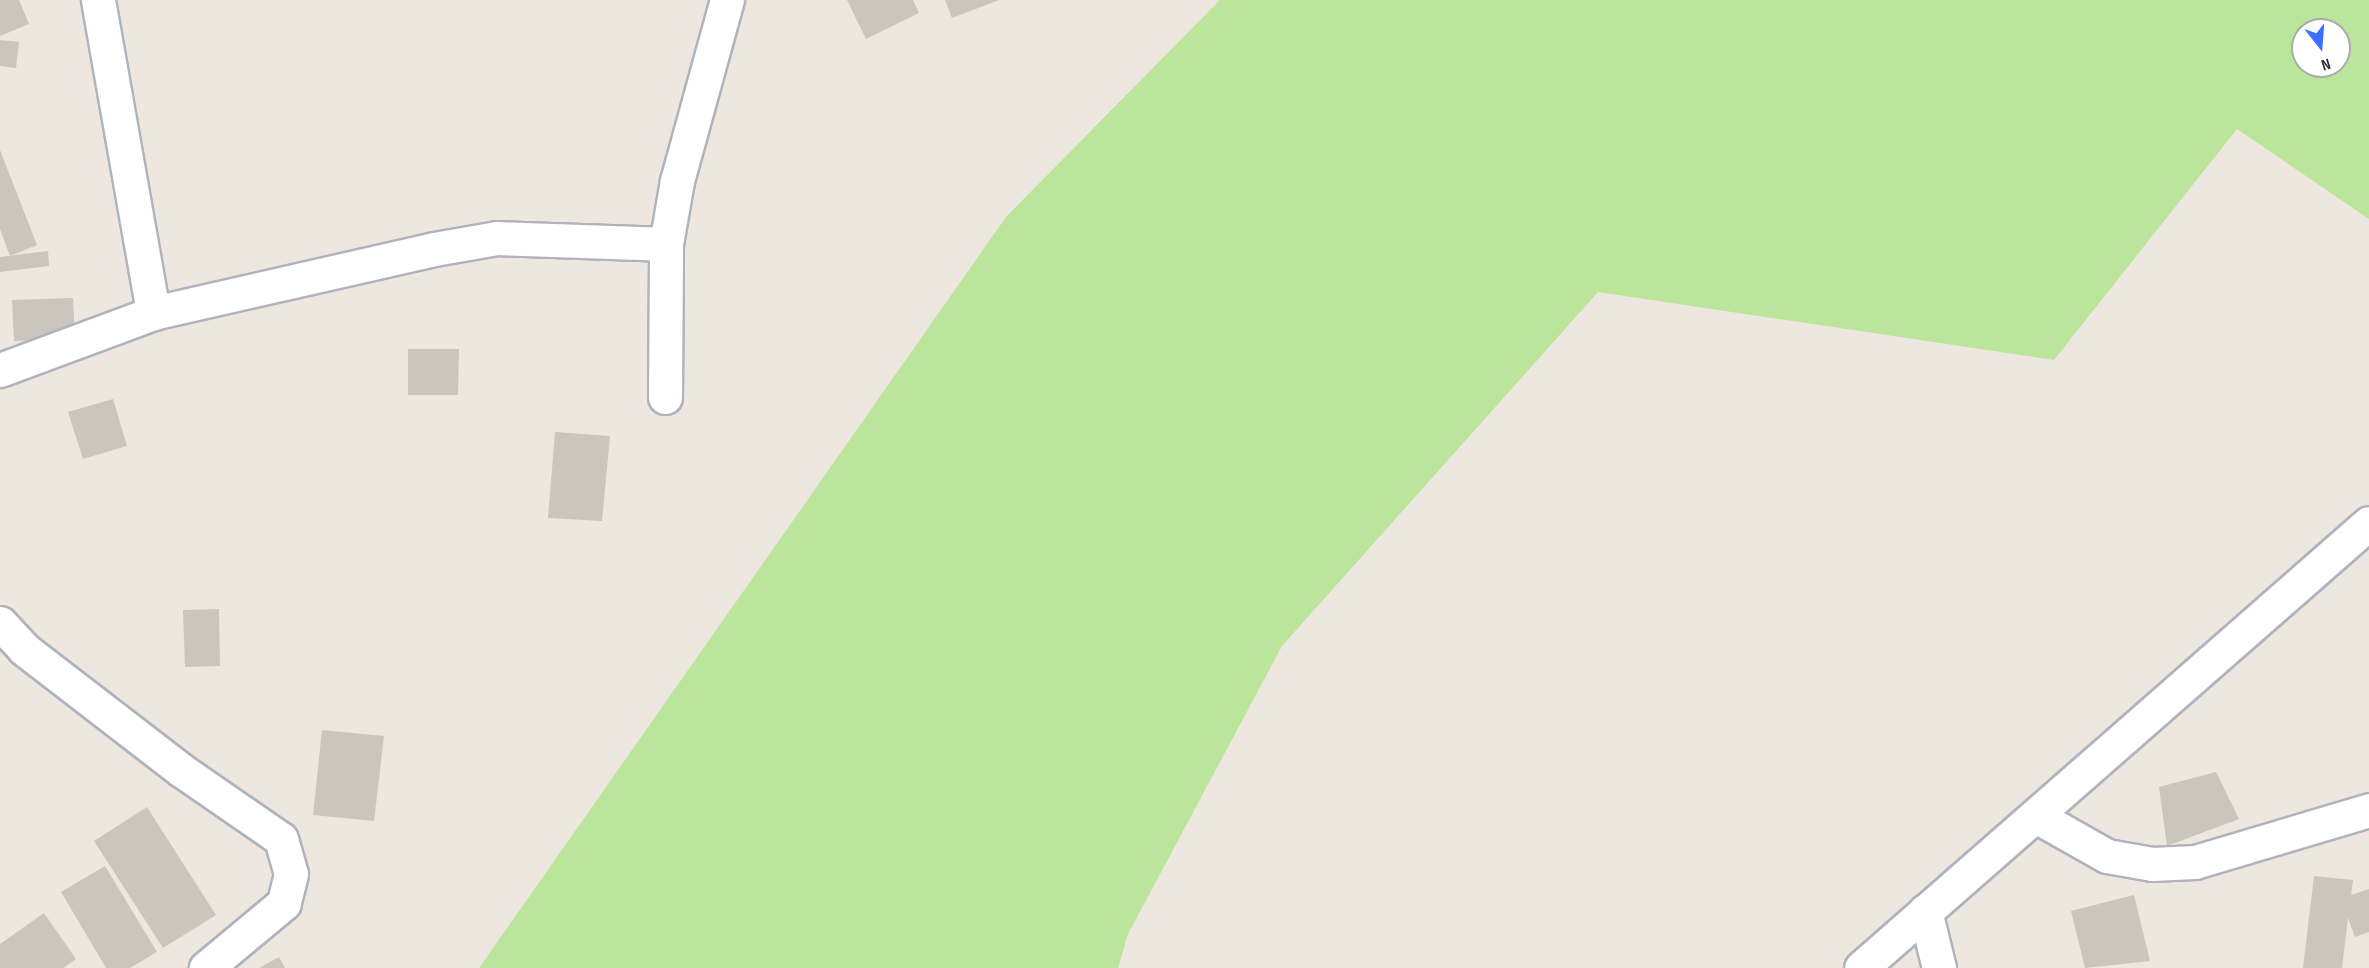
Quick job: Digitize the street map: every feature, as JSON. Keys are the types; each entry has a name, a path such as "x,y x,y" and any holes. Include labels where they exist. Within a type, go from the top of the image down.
{"street":[{"path":"98,0 153,313"},
{"path":"665,397 666,244 680,171 727,0"},
{"path":"0,370 153,313 497,238 666,244"},
{"path":"1862,968 2369,523"},
{"path":"0,623 24,649 181,770 281,839 291,874 284,903 206,968"},
{"path":"2036,816 2107,856 2152,864 2195,862 2369,810"},
{"path":"1925,911 1939,968"}],"green space":[{"path":"1220,0 2369,0 2369,219 2237,129 2054,360 1598,292 1282,646 1128,934 1118,968 479,968 1006,217"}],"building":[{"path":"0,0 19,0 29,24 0,36"},
{"path":"847,0 913,0 919,13 866,39"},
{"path":"945,0 999,0 952,18"},
{"path":"0,40 19,42 16,68 0,66"},
{"path":"0,150 37,245 10,256 0,229"},
{"path":"48,251 49,266 0,272 0,257"},
{"path":"73,298 75,339 14,341 12,300"},
{"path":"408,349 459,349 458,395 408,395"},
{"path":"113,399 127,446 83,459 68,412"},
{"path":"555,432 610,436 602,521 548,518"},
{"path":"219,609 220,666 185,667 183,610"},
{"path":"322,730 384,736 374,821 313,815"},
{"path":"2216,772 2239,819 2167,846 2159,787"},
{"path":"147,807 216,915 163,948 94,841"},
{"path":"105,866 157,952 130,968 106,968 61,892"},
{"path":"2314,876 2353,880 2351,895 2369,889 2369,932 2355,937 2348,918 2342,968 2303,968"},
{"path":"2134,895 2150,961 2085,968 2071,911"},
{"path":"44,913 76,959 63,968 0,968 0,944"},
{"path":"279,957 285,968 259,968"}]}
